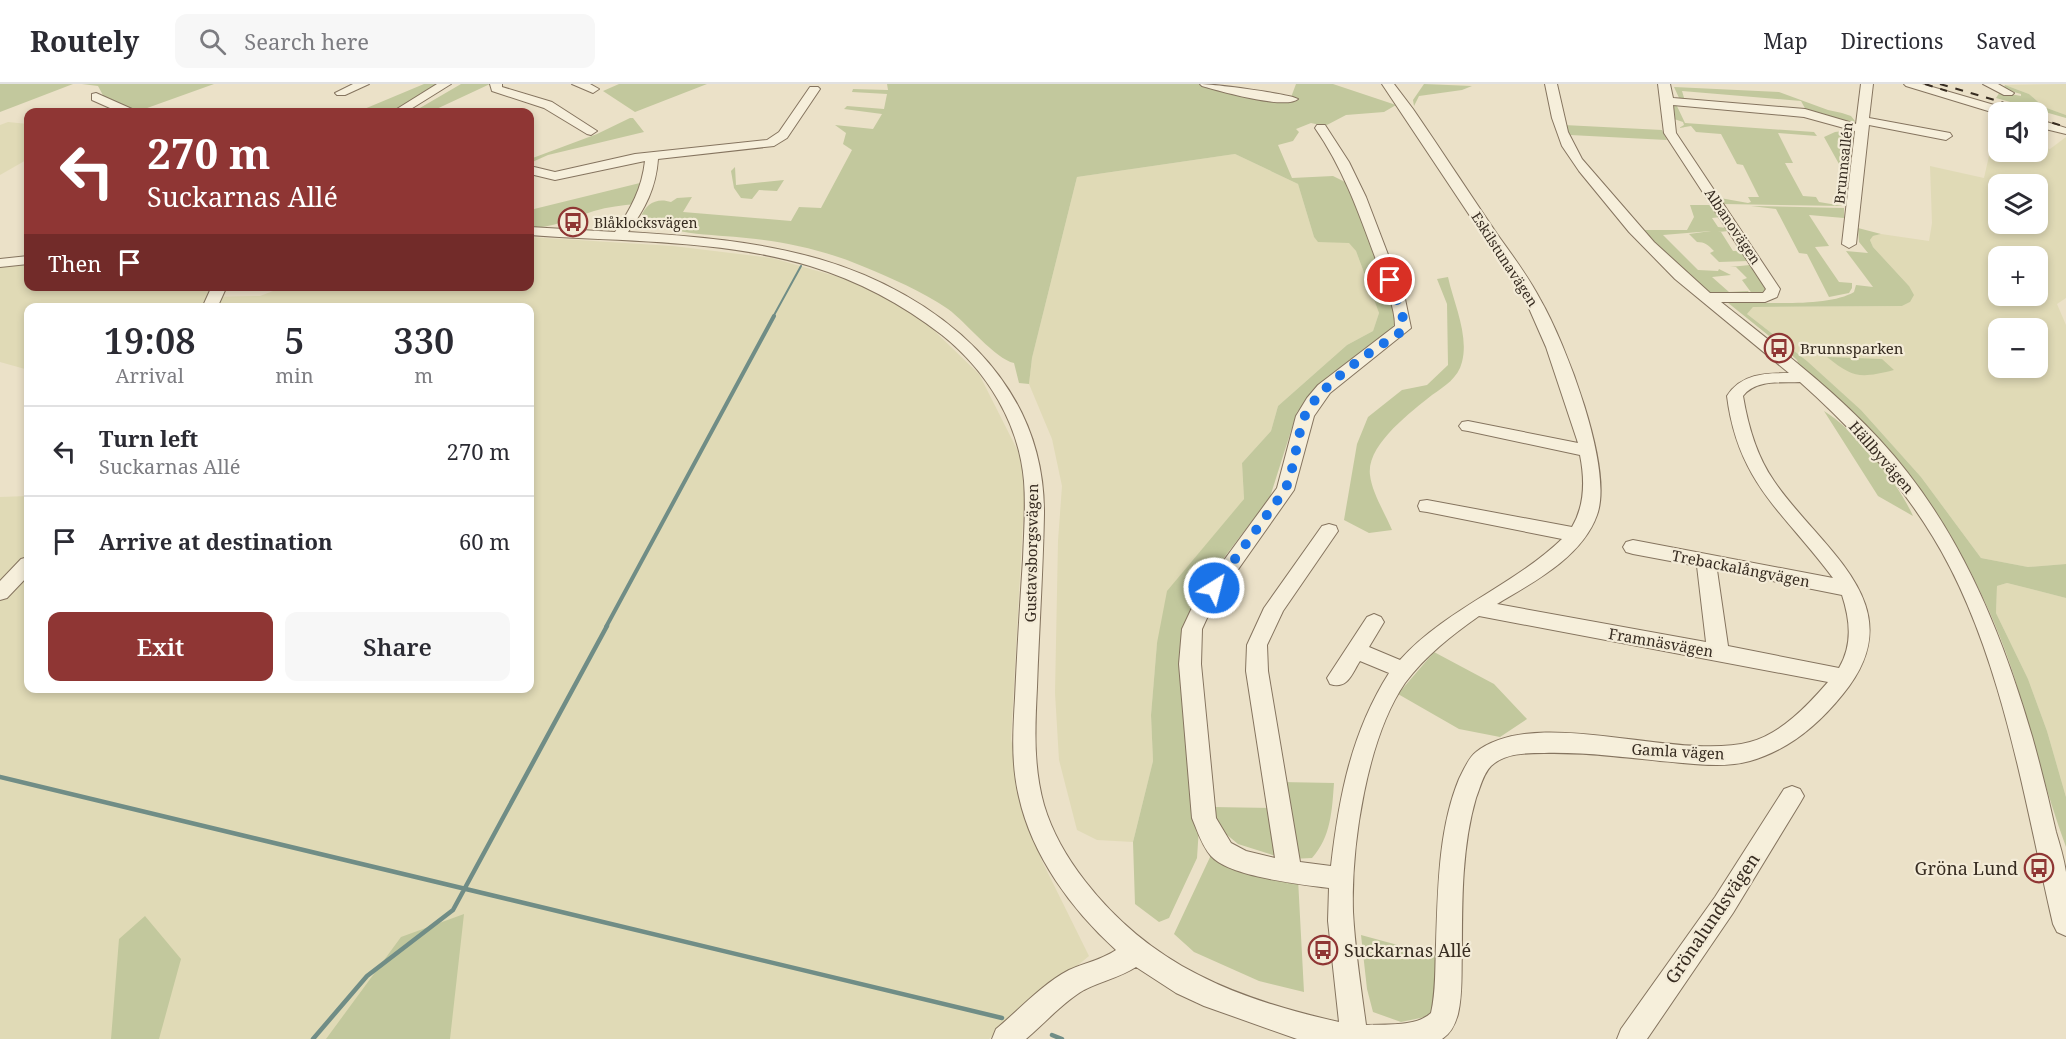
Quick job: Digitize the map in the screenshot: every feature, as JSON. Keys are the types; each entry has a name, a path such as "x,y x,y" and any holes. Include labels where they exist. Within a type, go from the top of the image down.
{"street":[{"path":"341,93 363,84"},
{"path":"405,108 445,84"},
{"path":"496,84 496,89 548,105 591,131"},
{"path":"578,84 593,89"},
{"path":"1206,84 1260,96 1292,99"},
{"name":"Eskilstunavägen","path":"1355,1039 1341,921 1341,879 1352,795 1360,756 1373,718 1403,670 1425,646 1453,622 1561,550 1576,535 1586,519 1592,490 1589,451 1559,357 1532,297 1388,84"},
{"name":"Hällbyvägen","path":"1551,84 1558,122 1565,140 1579,163 1654,250 1708,298 1805,377 1868,438 1913,491 1959,566 1978,605 2004,677 2066,924"},
{"name":"Albanovägen","path":"1664,84 1669,101 1667,126 1773,289 1772,294 1765,297 1708,298"},
{"name":"Brunnsallén","path":"1849,244 1867,84"},
{"path":"1910,84 1988,107"},
{"path":"1989,84 2008,93"},
{"path":"534,171 555,176 620,161 774,142 783,135 814,89"},
{"path":"96,97 119,108"},
{"path":"1669,101 1801,112 1862,124 1946,136"},
{"path":"2048,126 2064,131"},
{"path":"1321,128 1355,181 1394,289 1403,318 1403,328 1324,389 1313,402 1305,416 1285,490 1204,603 1192,629 1190,648 1204,818 1214,842 1222,851 1238,859 1289,871 1341,879"},
{"path":"618,237 646,195 651,176 652,157"},
{"name":"Gustavsborgsvägen","path":"534,231 703,243 768,252 858,277 901,298 942,324 974,355 994,379 1014,413 1029,455 1033,479 1034,516 1024,750 1027,783 1039,824 1065,872 1081,896 1107,926 1137,951"},
{"path":"0,263 24,260"},
{"name":"Gamla vägen","path":"1137,951 1182,982 1213,997 1301,1028 1355,1039 1412,1036 1426,1033 1439,1026 1444,1017 1447,1002 1452,889 1459,817 1473,773 1484,758 1497,750 1536,743 1704,755 1739,754 1769,744 1805,721 1844,679 1856,658 1860,633 1857,608 1850,589 1826,555 1768,488 1756,464 1735,396 1744,384 1767,379 1805,377"},
{"path":"1468,426 1589,451"},
{"path":"1427,506 1576,535"},
{"path":"1289,871 1257,671 1257,645 1274,609 1329,531"},
{"name":"Trebackalångvägen","path":"1633,547 1850,589"},
{"path":"1706,560 1718,651"},
{"path":"0,593 24,568"},
{"name":"Framnäsvägen","path":"1476,608 1827,672 1844,679"},
{"path":"1338,678 1374,622"},
{"path":"1356,650 1403,670"},
{"name":"Grönalundsvägen","path":"1631,1039 1724,905 1792,796"},
{"path":"1006,1039 1058,993 1077,980 1111,968 1137,951"}],"shaded area":[{"path":"2066,84 2066,115 2048,108 2048,102 2038,102 2029,94 2005,85"},
{"path":"8,122 24,124 24,161 0,175 0,125"},
{"path":"2066,137 2066,298 2057,304 2066,325 2066,564 2028,567 1981,558 1921,477 1861,410 1807,361 1747,314 1753,307 1902,306 1910,302 1909,286 1873,247 1870,240 1873,236 1881,234 1929,241 1932,223 1930,166 1984,178 1988,160 2048,162 2048,149"},
{"path":"1235,154 1298,184 1314,237 1318,241 1349,242 1356,251 1379,313 1373,331 1347,345 1278,406 1271,431 1242,463 1244,499 1157,643 1151,715 1153,761 1133,842 1097,840 1077,830 1059,760 1055,693 1058,541 1062,486 1052,439 1029,384 1032,358 1077,177"},
{"path":"534,237 673,246 772,258 860,283 920,317 979,374 1026,467 1011,739 1041,859 1089,956 989,1039 0,1039 0,497 24,496 24,693 534,693 534,303 24,303 24,369 0,362 0,267 24,264 24,291 211,291 209,297 260,296 273,291 534,291"},
{"path":"2007,583 2066,598 2066,797 2047,731 2028,679 1996,613 1997,586"}],"green space":[{"path":"0,84 73,84 0,112"},
{"path":"82,84 214,84 147,108 126,108 105,99 98,86"},
{"path":"424,84 440,84 399,108 367,108"},
{"path":"461,84 490,84 439,108 420,108"},
{"path":"619,84 707,84 635,112 603,91"},
{"path":"887,84 1201,84 1247,96 1290,100 1296,84 1333,84 1396,105 1384,112 1346,115 1325,126 1311,123 1296,129 1299,132 1293,141 1278,145 1292,178 1333,176 1349,184 1391,299 1396,325 1327,377 1297,412 1270,497 1195,596 1182,631 1180,681 1187,759 1199,827 1197,858 1169,918 1159,922 1135,904 1133,842 1153,761 1151,715 1157,643 1167,591 1244,499 1242,463 1271,431 1278,406 1347,345 1373,331 1379,313 1356,251 1349,243 1318,242 1314,237 1298,184 1235,154 1077,177 1032,358 1029,384 1019,383 1014,363 998,355 956,315 938,302 884,275 837,256 810,249 742,237 697,234 668,228 641,217 645,208 656,201 671,202 677,198 692,197 683,212 791,221 799,207 821,208 852,150 843,144 846,133 835,125 873,129 882,114 844,109 847,106 884,109 887,94 852,92 853,89 888,90"},
{"path":"1424,84 1472,86 1462,90 1419,96 1414,106 1413,100"},
{"path":"2005,85 2029,94 2038,102 2010,102 1996,98 2000,92 2021,96 2021,94 2003,89"},
{"path":"1674,87 1779,92 1851,116 1855,121 1854,124 1807,112 1801,101 1682,91 1685,101 1680,100"},
{"path":"1673,104 1676,104 1685,123 1814,132 1817,136 1778,133 1793,163 1785,163 1803,196 1816,197 1819,202 1843,206 1724,204 1720,198 1748,203 1751,202 1748,197 1759,197 1743,165 1737,164 1721,134 1696,132 1691,126 1679,128 1684,125 1683,122 1671,118"},
{"path":"2048,108 2066,115 2066,118 2048,113"},
{"path":"630,118 633,118 644,132 548,155 534,161 534,158 597,134"},
{"path":"1564,125 1662,130 1667,140 1570,135"},
{"path":"1855,131 1850,167 1839,164 1824,137 1835,132"},
{"path":"735,167 736,185 784,180 777,191 759,190 752,199 741,198 734,188 731,171"},
{"path":"644,182 636,204 604,208 555,224 534,228 534,209"},
{"path":"1690,205 1712,205 1721,217 1712,218 1718,227 1727,228 1729,231 1718,232 1721,232 1733,251 1742,251 1748,261 1719,262 1710,253 1714,251 1710,247 1697,242 1689,234 1711,231 1663,235 1698,270 1718,271 1719,269 1731,275 1712,277 1729,292 1748,291 1751,295 1718,295 1705,291 1666,256 1642,230 1687,230 1694,217"},
{"path":"1751,206 1844,208 1844,218 1809,215 1829,246 1815,247 1839,282 1852,283 1849,293 1829,297 1807,254 1799,253 1776,209"},
{"path":"1858,228 1881,234 1873,236 1870,240 1873,247 1909,286 1914,295 1910,302 1902,306 1753,307 1747,314 1807,361 1861,410 1921,477 1981,558 2028,567 2066,564 2066,598 2007,583 1997,586 1996,613 2028,679 2047,731 2066,797 2066,847 2005,648 1955,543 1925,496 1884,447 1799,366 1797,360 1727,302 1811,302 1842,297 1854,292 1856,285 1873,287 1846,251 1868,253 1859,242"},
{"path":"1750,265 1767,288 1767,292 1753,295 1742,280 1747,278 1736,267 1730,267"},
{"path":"1448,277 1464,341 1462,362 1450,381 1402,420 1375,452 1371,464 1371,482 1392,530 1369,533 1344,520 1357,444 1368,417 1402,390 1427,385 1448,365 1447,304 1437,279"},
{"path":"1827,357 1882,359 1894,370 1858,375 1844,369"},
{"path":"1824,411 1849,431 1874,458 1897,488 1913,516 1878,496"},
{"path":"1434,652 1494,684 1527,719 1500,737 1459,729 1398,694"},
{"path":"1281,782 1334,783 1327,832 1312,858 1291,859"},
{"path":"1212,807 1272,808 1282,858 1238,844 1220,829"},
{"path":"1211,855 1298,879 1304,992 1259,981 1194,952 1174,934"},
{"path":"464,914 450,1039 326,1039 401,937"},
{"path":"145,916 181,959 159,1039 111,1039 119,939"},
{"path":"1361,935 1438,956 1436,991 1430,1016 1401,1022 1373,1012 1367,989"}],"waterway":[{"path":"773,317 801,266"},
{"path":"606,627 774,316"},
{"path":"465,889 607,626"},
{"path":"0,777 465,889"},
{"path":"313,1039 367,976 453,910 465,889"},
{"path":"465,889 1002,1018"},
{"path":"1052,1035 1062,1039"}],"railway":[{"path":"1925,84 1947,91"},
{"path":"1940,84 2001,102"},
{"path":"2048,121 2066,127"}],"place":[{"name":"Blåklocksvägen","path":"573,222"},
{"name":"Brunnsparken","path":"1779,348"},
{"name":"Gröna Lund","path":"2039,868"},
{"name":"Suckarnas Allé","path":"1323,950"}],"route":[{"path":"1214,588 1281,498 1290,478 1305,416 1313,402 1324,389 1401,332 1403,318 1390,280"}]}
